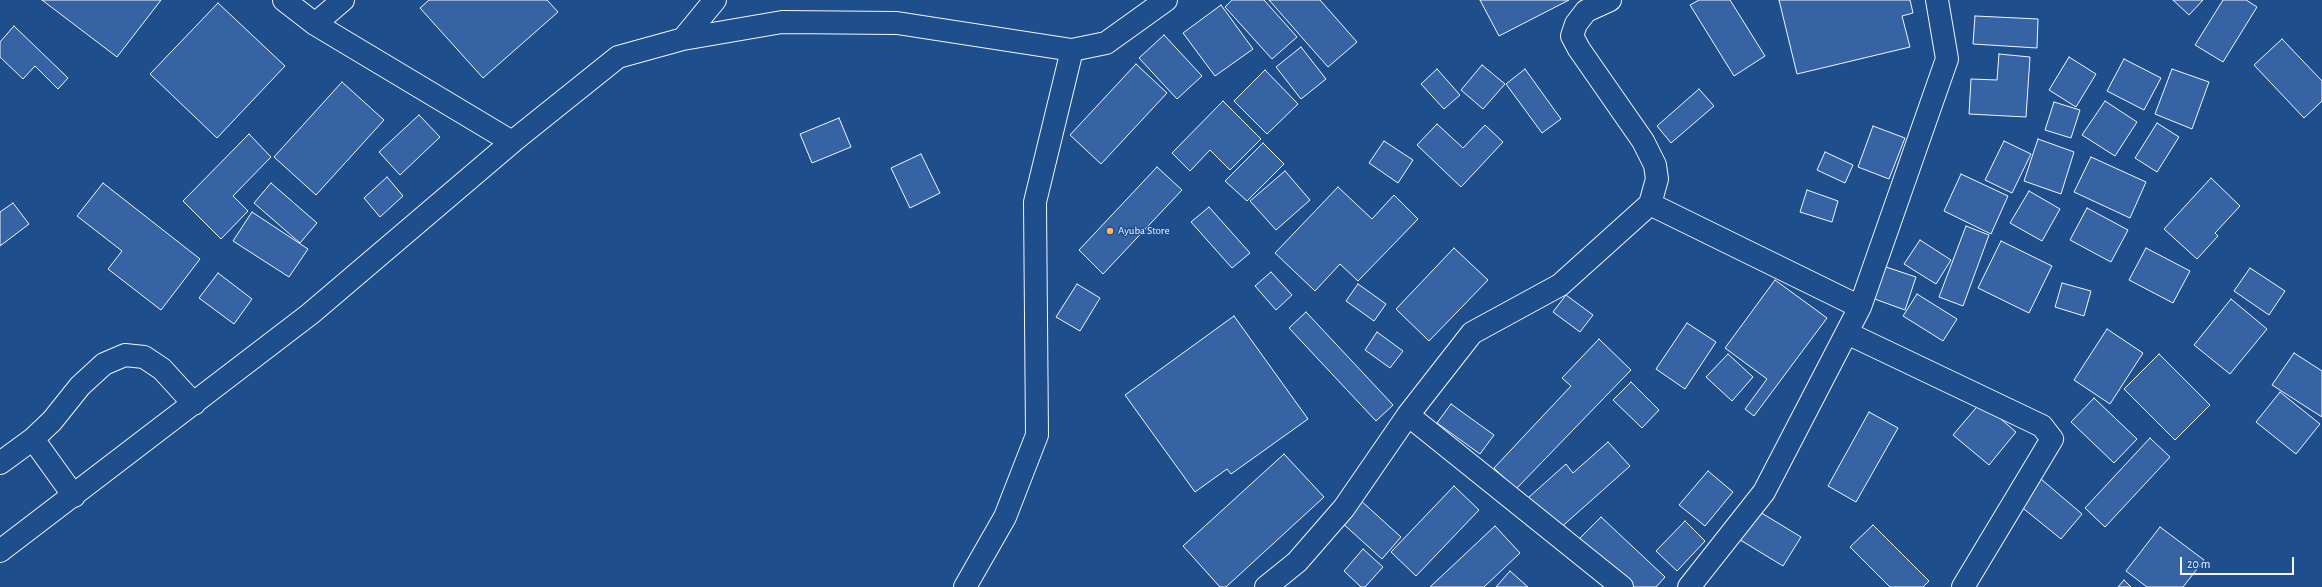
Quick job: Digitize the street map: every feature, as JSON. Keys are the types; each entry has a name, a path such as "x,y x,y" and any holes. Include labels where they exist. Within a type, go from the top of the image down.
{"street":[{"path":"284,0 315,24 512,142"},
{"path":"315,24 342,0"},
{"path":"683,39 715,0"},
{"path":"0,552 310,314 512,142 618,57 683,39 782,22 897,23 1072,50 1106,43 1166,0"},
{"path":"1266,587 1297,562 1344,508 1408,415 1472,332 1560,285 1650,204 1657,179 1655,165 1644,141 1579,49 1572,36 1576,24 1586,11 1610,0"},
{"path":"1689,587 1764,492 1860,307 1946,59 1937,0"},
{"path":"965,587 1005,516 1037,434 1035,202 1072,50"},
{"path":"1650,204 1860,307"},
{"path":"1847,333 2042,426 2052,439 1963,587"},
{"path":"0,463 33,439 52,421 80,386 104,364 125,355 144,357 162,369 194,404"},
{"path":"1408,415 1622,587"},
{"path":"33,439 74,496"}],"building":[{"path":"42,0 161,0 117,57"},
{"path":"429,0 547,0 558,12 483,78 420,8"},
{"path":"1232,0 1264,0 1297,37 1272,59 1225,7"},
{"path":"1269,0 1320,0 1357,42 1328,67"},
{"path":"1480,0 1569,0 1499,36"},
{"path":"1699,0 1730,0 1765,56 1734,76 1690,5"},
{"path":"1779,0 1910,0 1913,13 1902,16 1910,47 1797,74"},
{"path":"2173,0 2203,0 2189,15"},
{"path":"2223,0 2246,0 2257,7 2223,62 2195,45"},
{"path":"218,3 285,66 217,138 150,74"},
{"path":"1221,5 1253,49 1215,76 1183,33"},
{"path":"1975,16 2038,19 2037,48 1973,44"},
{"path":"14,26 68,78 58,89 35,66 23,79 0,57 0,42"},
{"path":"1164,35 1202,76 1177,99 1139,58"},
{"path":"2282,39 2322,81 2322,101 2304,118 2254,65"},
{"path":"1301,47 1326,79 1301,99 1276,67"},
{"path":"1999,54 2030,57 2026,117 1969,114 1971,79 1997,80"},
{"path":"2069,57 2096,74 2076,107 2049,90"},
{"path":"2124,59 2161,78 2144,110 2107,91"},
{"path":"1136,64 1167,93 1101,164 1070,135"},
{"path":"1482,65 1505,84 1483,109 1461,90"},
{"path":"1437,69 1460,95 1444,109 1421,84"},
{"path":"1525,69 1561,119 1542,133 1506,84"},
{"path":"2172,69 2209,82 2192,129 2155,114"},
{"path":"1265,70 1298,104 1267,134 1234,101"},
{"path":"342,82 384,120 316,195 274,157"},
{"path":"1699,89 1714,106 1671,143 1657,126"},
{"path":"1223,101 1261,139 1230,170 1210,150 1190,171 1172,153"},
{"path":"2105,101 2137,122 2115,156 2082,135"},
{"path":"2054,102 2080,110 2071,138 2045,130"},
{"path":"419,115 440,137 400,175 379,152"},
{"path":"839,118 851,147 812,163 800,134"},
{"path":"2157,123 2179,137 2157,172 2135,158"},
{"path":"1437,124 1463,148 1485,125 1503,142 1461,187 1417,145"},
{"path":"1873,126 1905,138 1889,179 1858,167"},
{"path":"249,134 271,157 233,196 248,211 221,239 183,201"},
{"path":"2038,139 2074,152 2061,194 2024,181"},
{"path":"1384,141 1413,160 1398,183 1369,163"},
{"path":"2004,141 2031,154 2012,193 1985,180"},
{"path":"1263,143 1284,164 1247,201 1225,181"},
{"path":"1825,152 1853,165 1845,183 1817,170"},
{"path":"921,154 940,193 910,208 891,168"},
{"path":"2091,157 2146,182 2130,218 2074,192"},
{"path":"1157,167 1182,190 1103,274 1079,250"},
{"path":"1285,171 1310,200 1276,230 1250,201"},
{"path":"1961,174 2008,196 1991,234 1944,211"},
{"path":"387,177 403,196 380,217 364,198"},
{"path":"2211,178 2240,206 2215,233 2218,236 2197,259 2164,229"},
{"path":"103,183 200,259 161,310 108,269 122,251 77,216"},
{"path":"271,183 317,223 300,243 254,203"},
{"path":"1338,187 1372,219 1394,195 1418,219 1358,281 1340,264 1315,291 1275,253"},
{"path":"1807,190 1838,201 1832,222 1800,212"},
{"path":"2029,191 2060,209 2042,241 2010,223"},
{"path":"13,203 29,224 0,246 0,212"},
{"path":"1209,207 1250,253 1232,268 1191,222"},
{"path":"2087,208 2128,230 2111,262 2070,240"},
{"path":"252,212 308,249 289,277 233,241"},
{"path":"1966,226 1989,235 1963,306 1939,297"},
{"path":"1920,240 1951,260 1936,284 1904,264"},
{"path":"2001,241 2052,266 2029,313 1978,288"},
{"path":"1454,248 1488,280 1429,341 1396,309"},
{"path":"2146,248 2190,271 2173,303 2129,280"},
{"path":"1883,266 1916,277 1905,310 1872,298"},
{"path":"2250,268 2285,291 2269,315 2234,291"},
{"path":"1271,272 1292,295 1276,310 1255,286"},
{"path":"218,273 252,299 234,324 199,298"},
{"path":"1775,280 1827,318 1754,416 1745,409 1767,379 1725,348"},
{"path":"2062,283 2091,291 2084,316 2055,307"},
{"path":"1077,284 1100,298 1080,331 1056,317"},
{"path":"1358,284 1386,304 1374,321 1346,301"},
{"path":"1917,294 1957,319 1943,341 1903,316"},
{"path":"1566,295 1593,315 1580,332 1553,312"},
{"path":"2231,299 2267,329 2230,374 2194,345"},
{"path":"1306,312 1393,405 1376,421 1289,328"},
{"path":"1234,316 1308,419 1231,474 1227,469 1195,492 1125,395"},
{"path":"1687,323 1716,342 1685,389 1656,369"},
{"path":"2107,329 2143,353 2110,404 2074,380"},
{"path":"1377,332 1403,351 1390,368 1365,350"},
{"path":"1599,339 1631,370 1516,489 1494,468 1571,386 1562,378"},
{"path":"2294,353 2322,371 2322,417 2272,385"},
{"path":"1728,354 1753,377 1732,401 1706,377"},
{"path":"2159,354 2210,405 2175,440 2124,389"},
{"path":"1631,382 1659,410 1642,428 1613,400"},
{"path":"2280,392 2320,424 2296,454 2256,422"},
{"path":"2094,398 2137,439 2114,463 2071,422"},
{"path":"1981,402 2016,432 1989,465 1953,435"},
{"path":"1451,404 1494,435 1480,454 1437,423"},
{"path":"1869,412 1898,428 1856,502 1828,486"},
{"path":"2150,438 2170,457 2105,527 2085,508"},
{"path":"1608,442 1630,466 1558,530 1528,498 1566,464 1573,473"},
{"path":"1284,454 1324,497 1226,587 1220,587 1183,546"},
{"path":"1708,471 1733,492 1705,526 1679,505"},
{"path":"2041,479 2082,514 2061,539 2019,505"},
{"path":"1454,486 1479,510 1416,576 1391,552"},
{"path":"1359,499 1401,537 1382,559 1340,521"},
{"path":"1755,509 1801,537 1783,566 1737,538"},
{"path":"1601,517 1665,577 1656,587 1627,587 1577,541"},
{"path":"1685,521 1705,541 1677,571 1656,551"},
{"path":"1873,525 1929,581 1923,587 1890,587 1850,547"},
{"path":"1495,526 1520,553 1484,587 1430,587"},
{"path":"2160,527 2204,560 2183,587 2147,587 2126,571"},
{"path":"1363,549 1383,567 1365,587 1361,587 1344,571"},
{"path":"1510,571 1528,587 1496,587"},
{"path":"2124,580 2131,587 2118,587"}],"place":[{"name":"Ayuba Store","path":"1110,231"}]}
